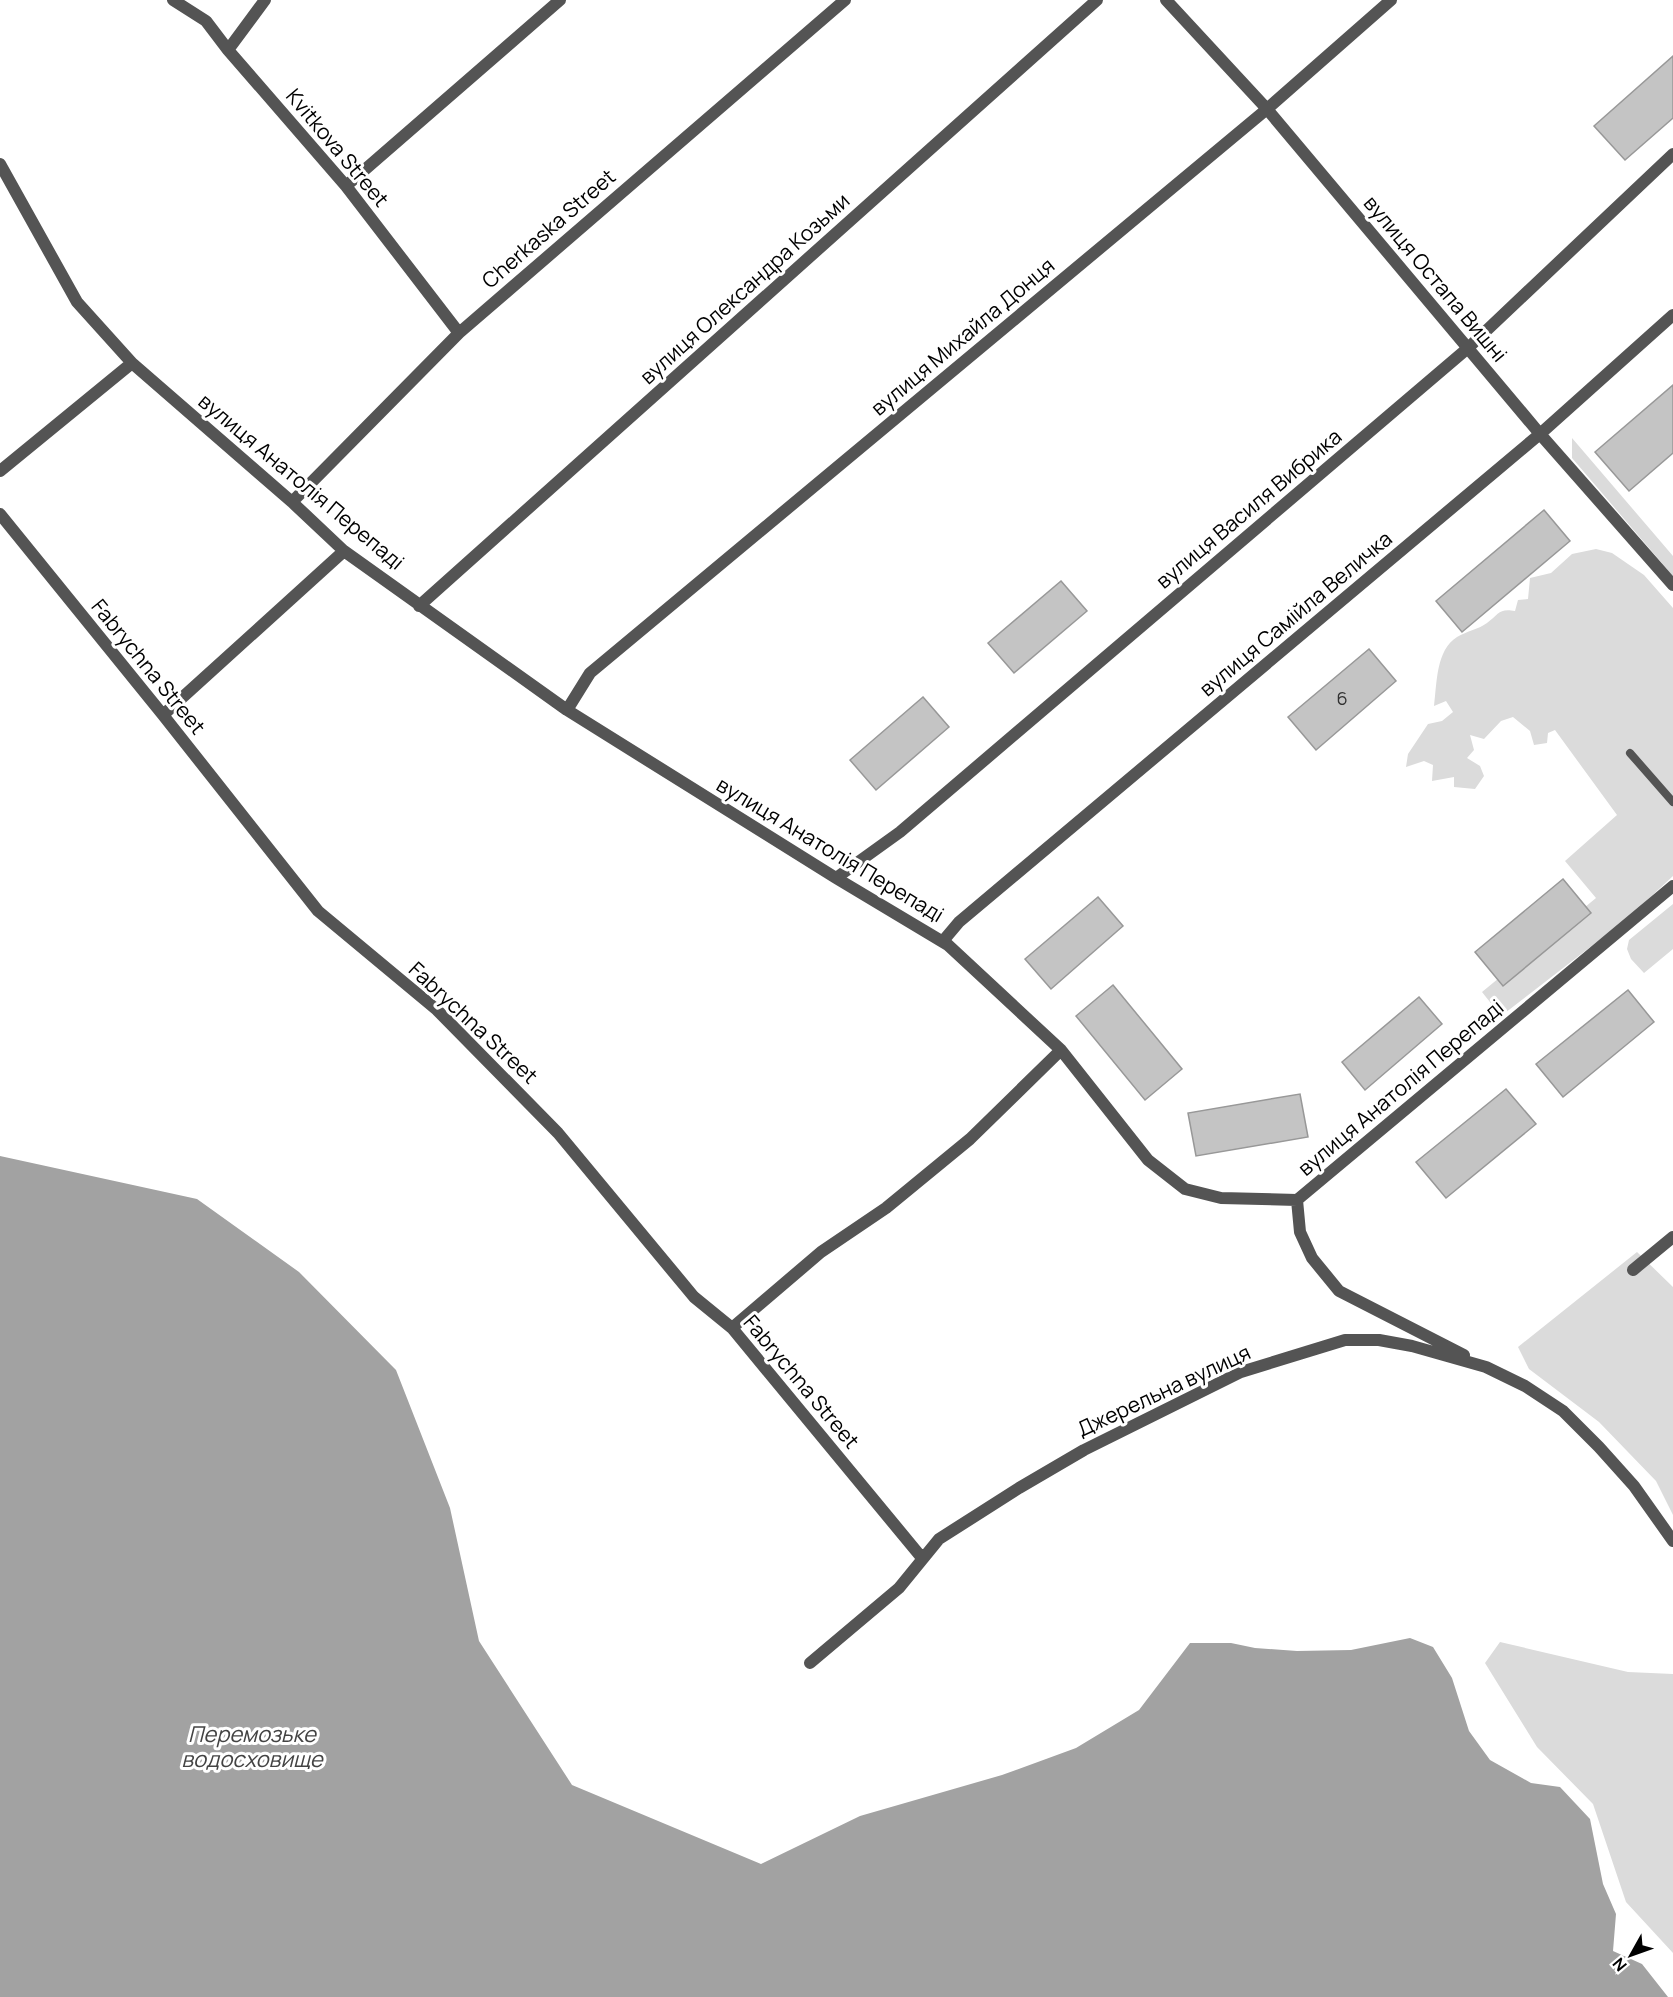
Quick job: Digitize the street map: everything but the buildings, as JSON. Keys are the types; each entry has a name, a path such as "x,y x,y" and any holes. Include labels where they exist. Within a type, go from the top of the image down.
{"street":[{"name":"Kvitkova Street","path":"173,0 206,21 228,50 346,186 459,333"},
{"path":"228,50 265,0"},
{"path":"346,186 560,0"},
{"name":"Cherkaska Street","path":"292,502 459,333 845,0"},
{"name":"вулиця Олександра Козьми","path":"419,606 1097,0"},
{"name":"вулиця Остапа Вишні","path":"1166,0 1267,109 1540,434 1673,585"},
{"name":"вулиця Михайла Донця","path":"567,710 590,673 1267,109 1391,0"},
{"name":"вулиця Василя Вибрика","path":"836,878 909,825 1468,348 1673,154"},
{"name":"вулиця Анатолія Перепаді","path":"0,164 77,302 132,363 292,502 344,551 567,710 836,878 943,941 1060,1050 1148,1160 1185,1189 1221,1198 1297,1200 1673,886"},
{"name":"вулиця Самійла Величка","path":"943,941 958,922 1540,434 1673,315"},
{"path":"0,471 132,363"},
{"name":"Fabrychna Street","path":"0,514 318,911 437,1010 550,1125 694,1297 732,1328 922,1558"},
{"path":"163,715 344,551"},
{"path":"732,1328 821,1252 886,1208 970,1139 1060,1050"},
{"path":"1297,1200 1300,1232 1312,1258 1340,1291 1486,1367"},
{"path":"1633,1270 1673,1237"},
{"name":"Джерельна вулиця","path":"810,1663 899,1588 939,1539 1084,1450 1241,1372 1345,1340 1379,1340 1412,1346 1486,1367 1525,1386 1563,1411 1634,1486 1673,1541"}],"lane":[{"path":"1630,753 1673,802"}],"shaded area":[{"path":"1572,438 1673,556 1673,576 1572,458"},
{"path":"1596,549 1612,553 1644,575 1673,608 1673,876 1629,917 1501,1016 1482,992 1596,898 1565,861 1617,815 1555,730 1548,733 1547,743 1534,745 1530,731 1513,717 1501,721 1484,739 1470,735 1474,750 1467,758 1480,766 1484,776 1475,789 1454,787 1454,777 1432,781 1433,765 1424,761 1406,767 1408,754 1428,724 1442,721 1453,712 1446,701 1434,706 1441,658 1450,643 1457,637 1484,625 1502,611 1515,611 1518,600 1528,599 1530,578 1551,573 1572,554"},
{"path":"1673,904 1673,949 1644,973 1631,959 1627,949 1629,940"},
{"path":"1637,1252 1673,1287 1673,1515 1656,1481 1599,1422 1529,1369 1518,1347"},
{"path":"1500,1642 1628,1672 1673,1674 1673,1953 1626,1902 1593,1804 1537,1747 1485,1663"}],"water":[{"name":"Перемозьке водосховище","path":"0,1156 197,1199 299,1272 396,1370 450,1508 479,1641 572,1785 761,1864 860,1816 1002,1775 1076,1748 1139,1710 1190,1643 1231,1643 1255,1648 1297,1651 1351,1650 1410,1638 1433,1647 1452,1678 1469,1731 1490,1760 1531,1783 1560,1787 1590,1819 1603,1884 1616,1914 1613,1951 1642,1964 1668,1997 0,1997"}]}
